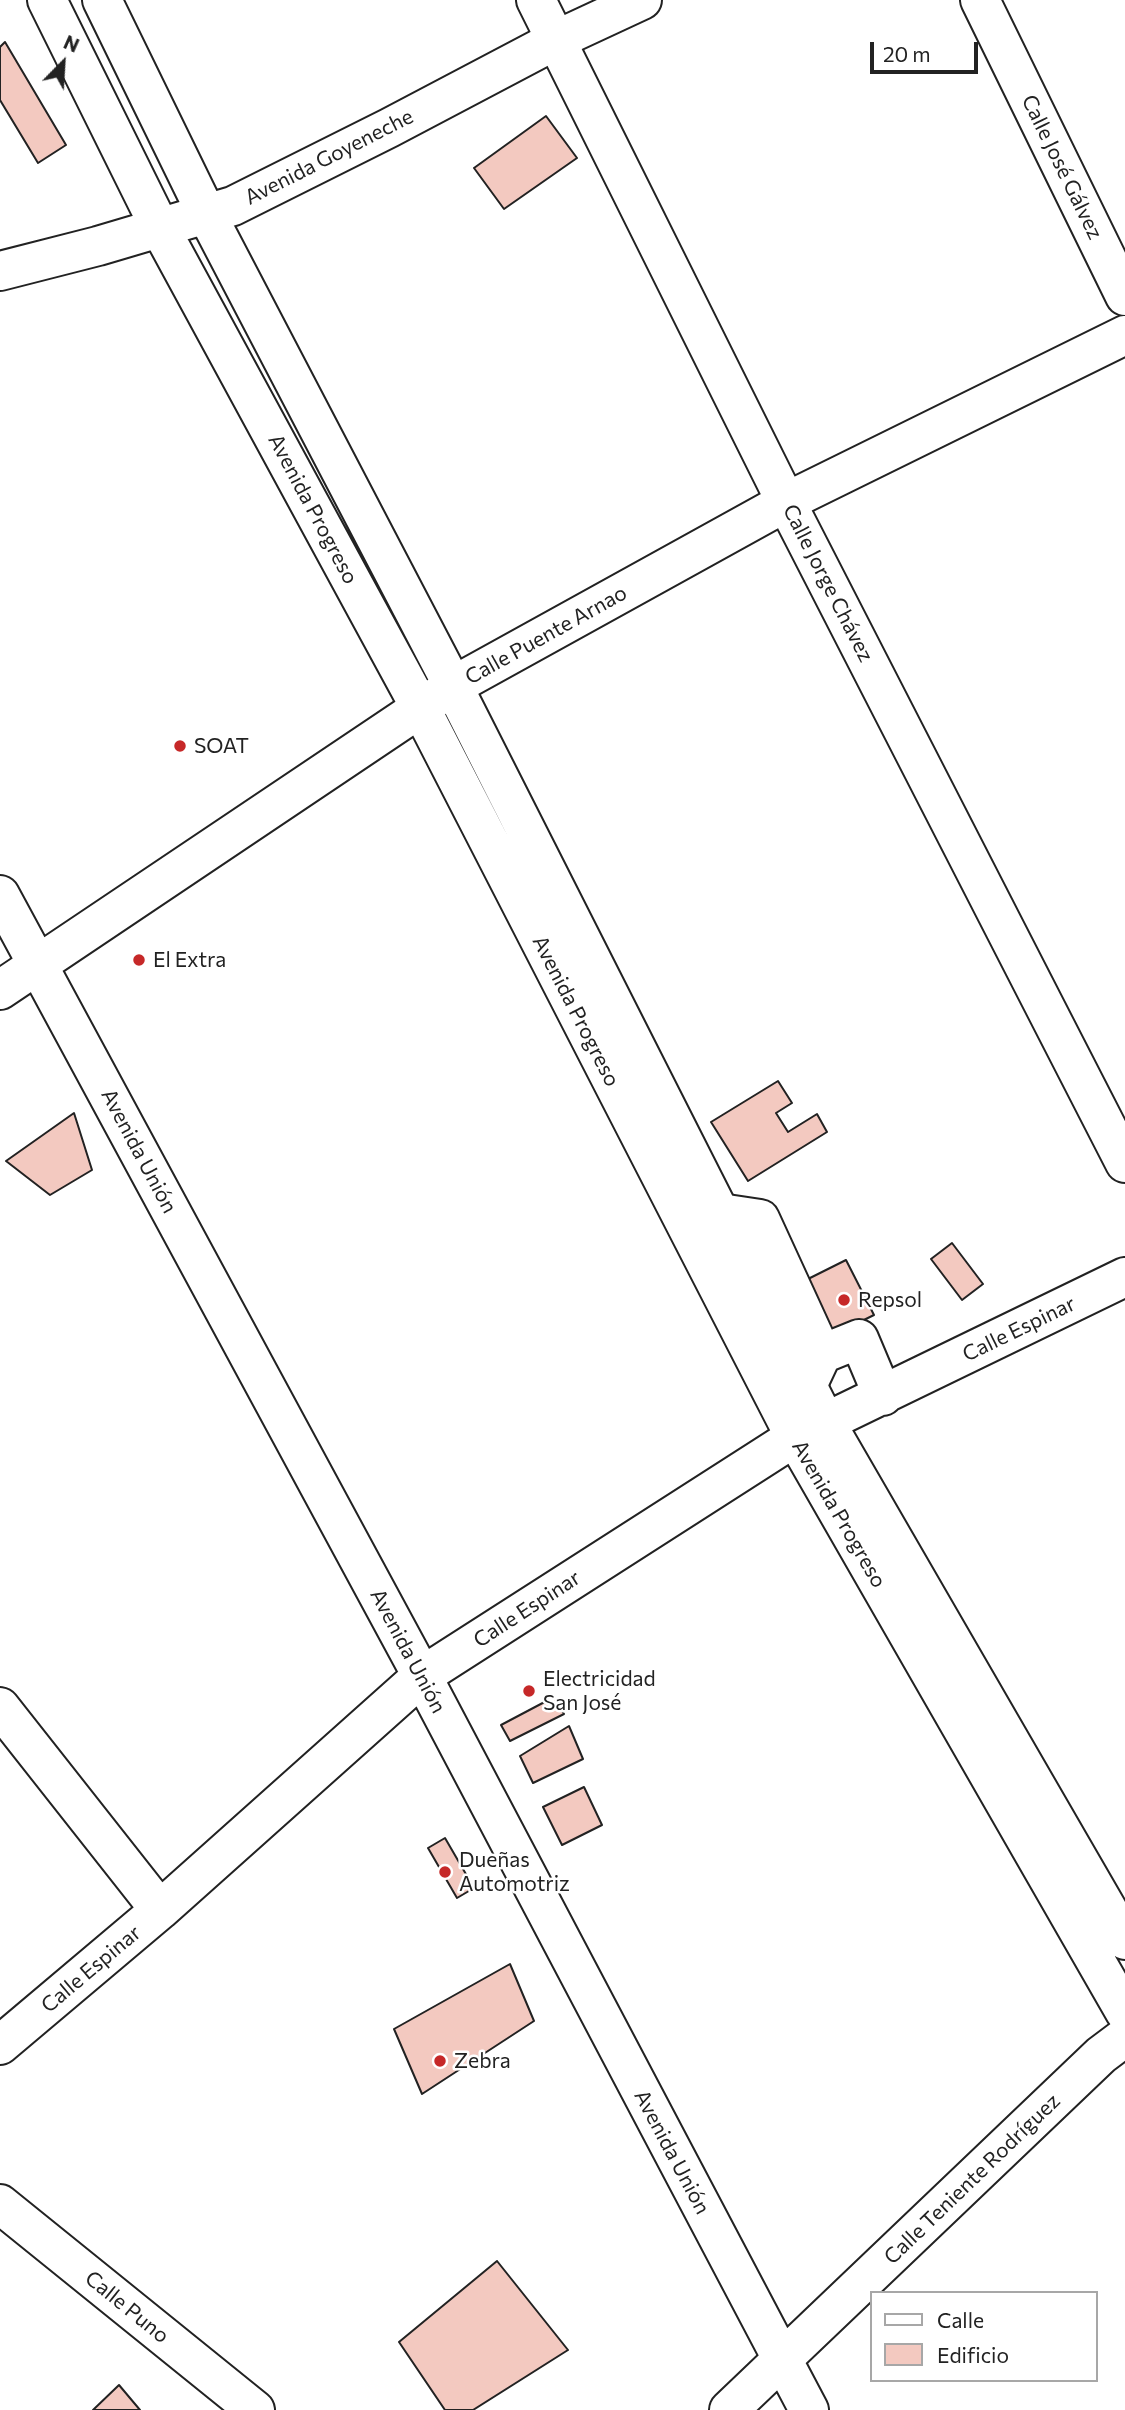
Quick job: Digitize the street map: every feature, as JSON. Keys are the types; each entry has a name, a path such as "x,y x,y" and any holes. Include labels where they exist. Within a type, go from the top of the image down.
{"street":[{"name":"Avenida Progreso","path":"47,0 160,228 811,1430 1073,1926 1125,2012"},
{"name":"Avenida Progreso","path":"102,0 206,215 453,686 720,1213 815,1370 811,1430 1125,1940"},
{"name":"Calle Jorge Chávez","path":"536,0 786,502 1125,1163"},
{"name":"Avenida Goyeneche","path":"0,271 233,206 556,40 642,0"},
{"name":"Calle José Gálvez","path":"981,0 1125,296"},
{"name":"Calle Puente Arnao","path":"0,990 453,686 786,502 1125,335"},
{"name":"Avenida Unión","path":"0,895 422,1676 809,2410"},
{"name":"Calle Espinar","path":"0,2045 160,1910 422,1676 811,1430 1125,1277"},
{"path":"815,1370 859,1339 883,1396"},
{"path":"0,1707 160,1910"},
{"name":"Calle Teniente Rodríguez","path":"729,2410 1101,2055 1125,2037"},
{"name":"Calle Puno","path":"0,2204 255,2410"}],"building":[{"path":"5,42 66,145 38,163 0,100 0,47"},
{"path":"546,116 577,158 504,209 474,168"},
{"path":"778,1081 792,1103 776,1113 788,1132 817,1114 827,1132 748,1181 711,1122"},
{"path":"74,1113 92,1170 50,1195 6,1161"},
{"path":"952,1243 983,1284 962,1300 931,1259"},
{"path":"846,1260 874,1315 821,1341 794,1286"},
{"path":"554,1697 564,1714 510,1741 501,1725"},
{"path":"569,1726 583,1759 533,1783 520,1756"},
{"path":"584,1787 602,1825 562,1845 543,1807"},
{"path":"445,1838 474,1888 457,1898 428,1848"},
{"name":"Zebra","path":"510,1964 534,2021 422,2094 394,2029"},
{"path":"497,2261 568,2350 473,2410 445,2410 399,2342"},
{"path":"119,2385 140,2410 93,2410"}],"place":[{"name":"SOAT","path":"180,746"},
{"name":"El Extra","path":"139,960"},
{"name":"Repsol","path":"844,1300"},
{"name":"Electricidad San José","path":"529,1691"},
{"name":"Dueñas Automotriz","path":"445,1872"},
{"name":"Zebra","path":"440,2061"}]}
